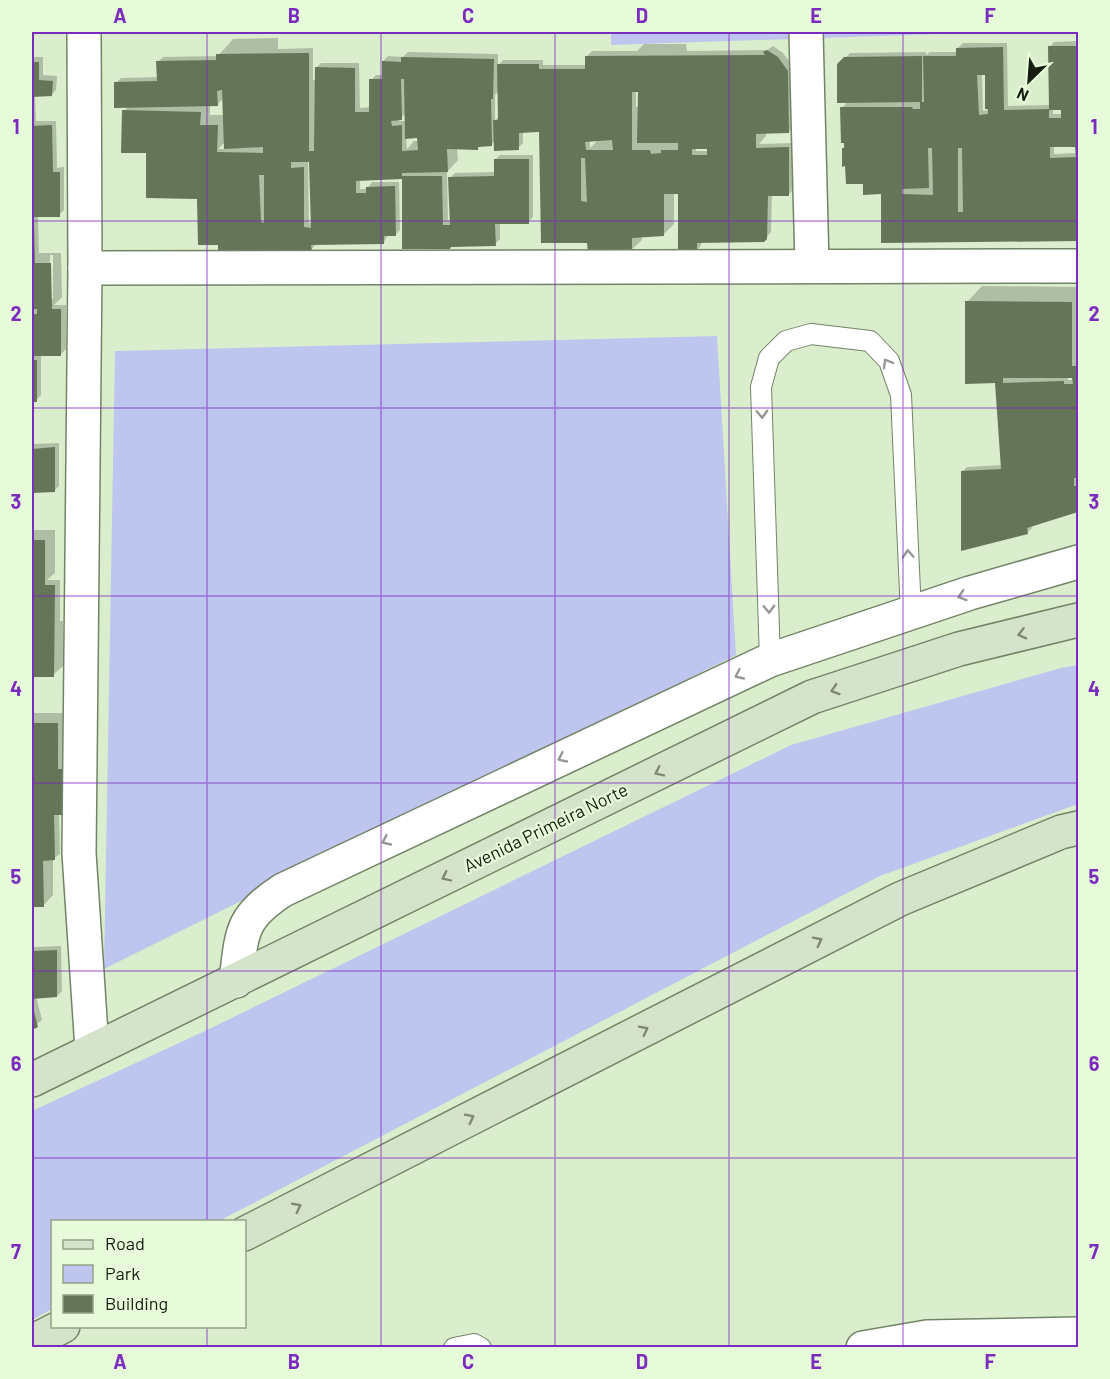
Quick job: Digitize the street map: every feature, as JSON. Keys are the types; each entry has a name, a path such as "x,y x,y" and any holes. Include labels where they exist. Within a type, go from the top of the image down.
{"main road":[{"name":"Avenida Primeira Norte","path":"32,1080 812,697 959,649 1078,620"},
{"path":"246,1233 900,899 1061,832 1078,828"},
{"path":"32,1342 59,1328"}],"street":[{"path":"84,32 85,268 79,853 92,1049"},
{"path":"806,32 812,265"},
{"path":"85,268 1078,266"},
{"path":"236,981 240,941 246,923 261,904 283,890 770,660 970,593 1078,562"},
{"path":"863,1347 927,1337 975,1342 1078,1334"}],"lane":[{"path":"770,660 761,387 769,358 786,340 811,334 870,341 889,361 901,395 911,613"},
{"path":"454,1347 474,1344 481,1347"}],"green space":[{"path":"611,32 999,32 611,45"},
{"path":"717,336 736,655 104,969 115,351"},
{"path":"1078,665 1078,804 880,876 221,1220 51,1220 51,1310 32,1320 32,1111 207,1030 791,745"}],"building":[{"path":"1048,46 1078,46 1078,241 881,243 881,194 863,195 863,184 846,184 845,166 842,167 844,143 841,143 840,107 920,109 920,102 837,103 837,64 844,57 922,56 922,102 924,102 923,56 956,56 956,48 1003,47 1004,110 1049,109","holes":["977,75 985,75 985,109 988,109 988,114 979,115","1049,110 1061,110 1061,118 1049,118","1050,147 1075,147 1076,157 1050,158","928,148 932,148 933,195 902,194 902,189 929,188","958,148 962,148 963,212 958,212"]},
{"path":"767,50 778,57 788,71 789,133 756,134 756,148 789,147 789,196 768,196 767,239 764,242 697,243 697,252 678,253 678,194 664,194 664,236 632,238 632,252 588,252 587,243 541,243 539,132 519,133 519,150 494,151 493,120 498,120 497,64 539,64 539,69 585,69 585,56 765,55 763,52","holes":["632,92 638,92 637,143 678,143 678,150 661,150 661,153 651,154 650,150 632,150","612,140 613,150 586,150 585,142","692,149 707,149 707,155 692,155","581,158 585,158 587,202 581,201"]},
{"path":"309,53 309,151 314,151 315,67 355,68 355,112 369,112 369,79 382,79 382,61 401,62 401,57 494,59 493,99 491,99 492,146 478,147 478,150 447,149 448,172 402,173 402,176 442,176 443,225 450,225 448,177 494,176 494,159 529,159 529,224 495,224 496,246 402,249 402,179 356,181 356,193 366,193 366,187 395,186 396,236 384,236 384,244 311,245 312,252 218,252 218,245 198,245 197,199 146,198 146,153 121,153 122,110 201,112 200,125 218,125 217,152 263,153 263,147 224,149 222,90 217,91 218,106 114,108 114,82 157,81 156,61 216,60 216,54","holes":["401,79 404,79 405,139 417,138 418,150 402,151 402,125 392,126 391,121 402,120","291,162 309,162 311,228 304,227 304,167 291,168","259,175 264,175 264,223 261,222"]},
{"path":"32,62 39,62 39,80 53,81 52,96 32,97"},
{"path":"52,125 53,172 60,172 60,217 32,217 32,126"},
{"path":"32,221 34,221 35,263 51,263 52,309 61,309 61,356 32,356 32,314 37,314 37,309 32,309"},
{"path":"965,301 1072,302 1072,366 1078,366 1078,478 1074,478 1074,486 1078,486 1078,512 1027,528 1028,534 961,551 961,471 1001,469 995,383 965,384","holes":["1003,378 1072,378 1073,384 1064,384 1064,381 1003,383"]},
{"path":"32,360 37,360 37,402 32,402"},
{"path":"55,447 55,492 32,493 32,449"},
{"path":"32,540 45,540 45,585 55,585 54,677 32,677"},
{"path":"32,723 58,723 58,769 62,769 62,815 54,815 55,860 43,861 44,907 32,907"},
{"path":"57,950 57,997 32,999 32,951"},
{"path":"32,1004 38,1027 32,1030"}]}
